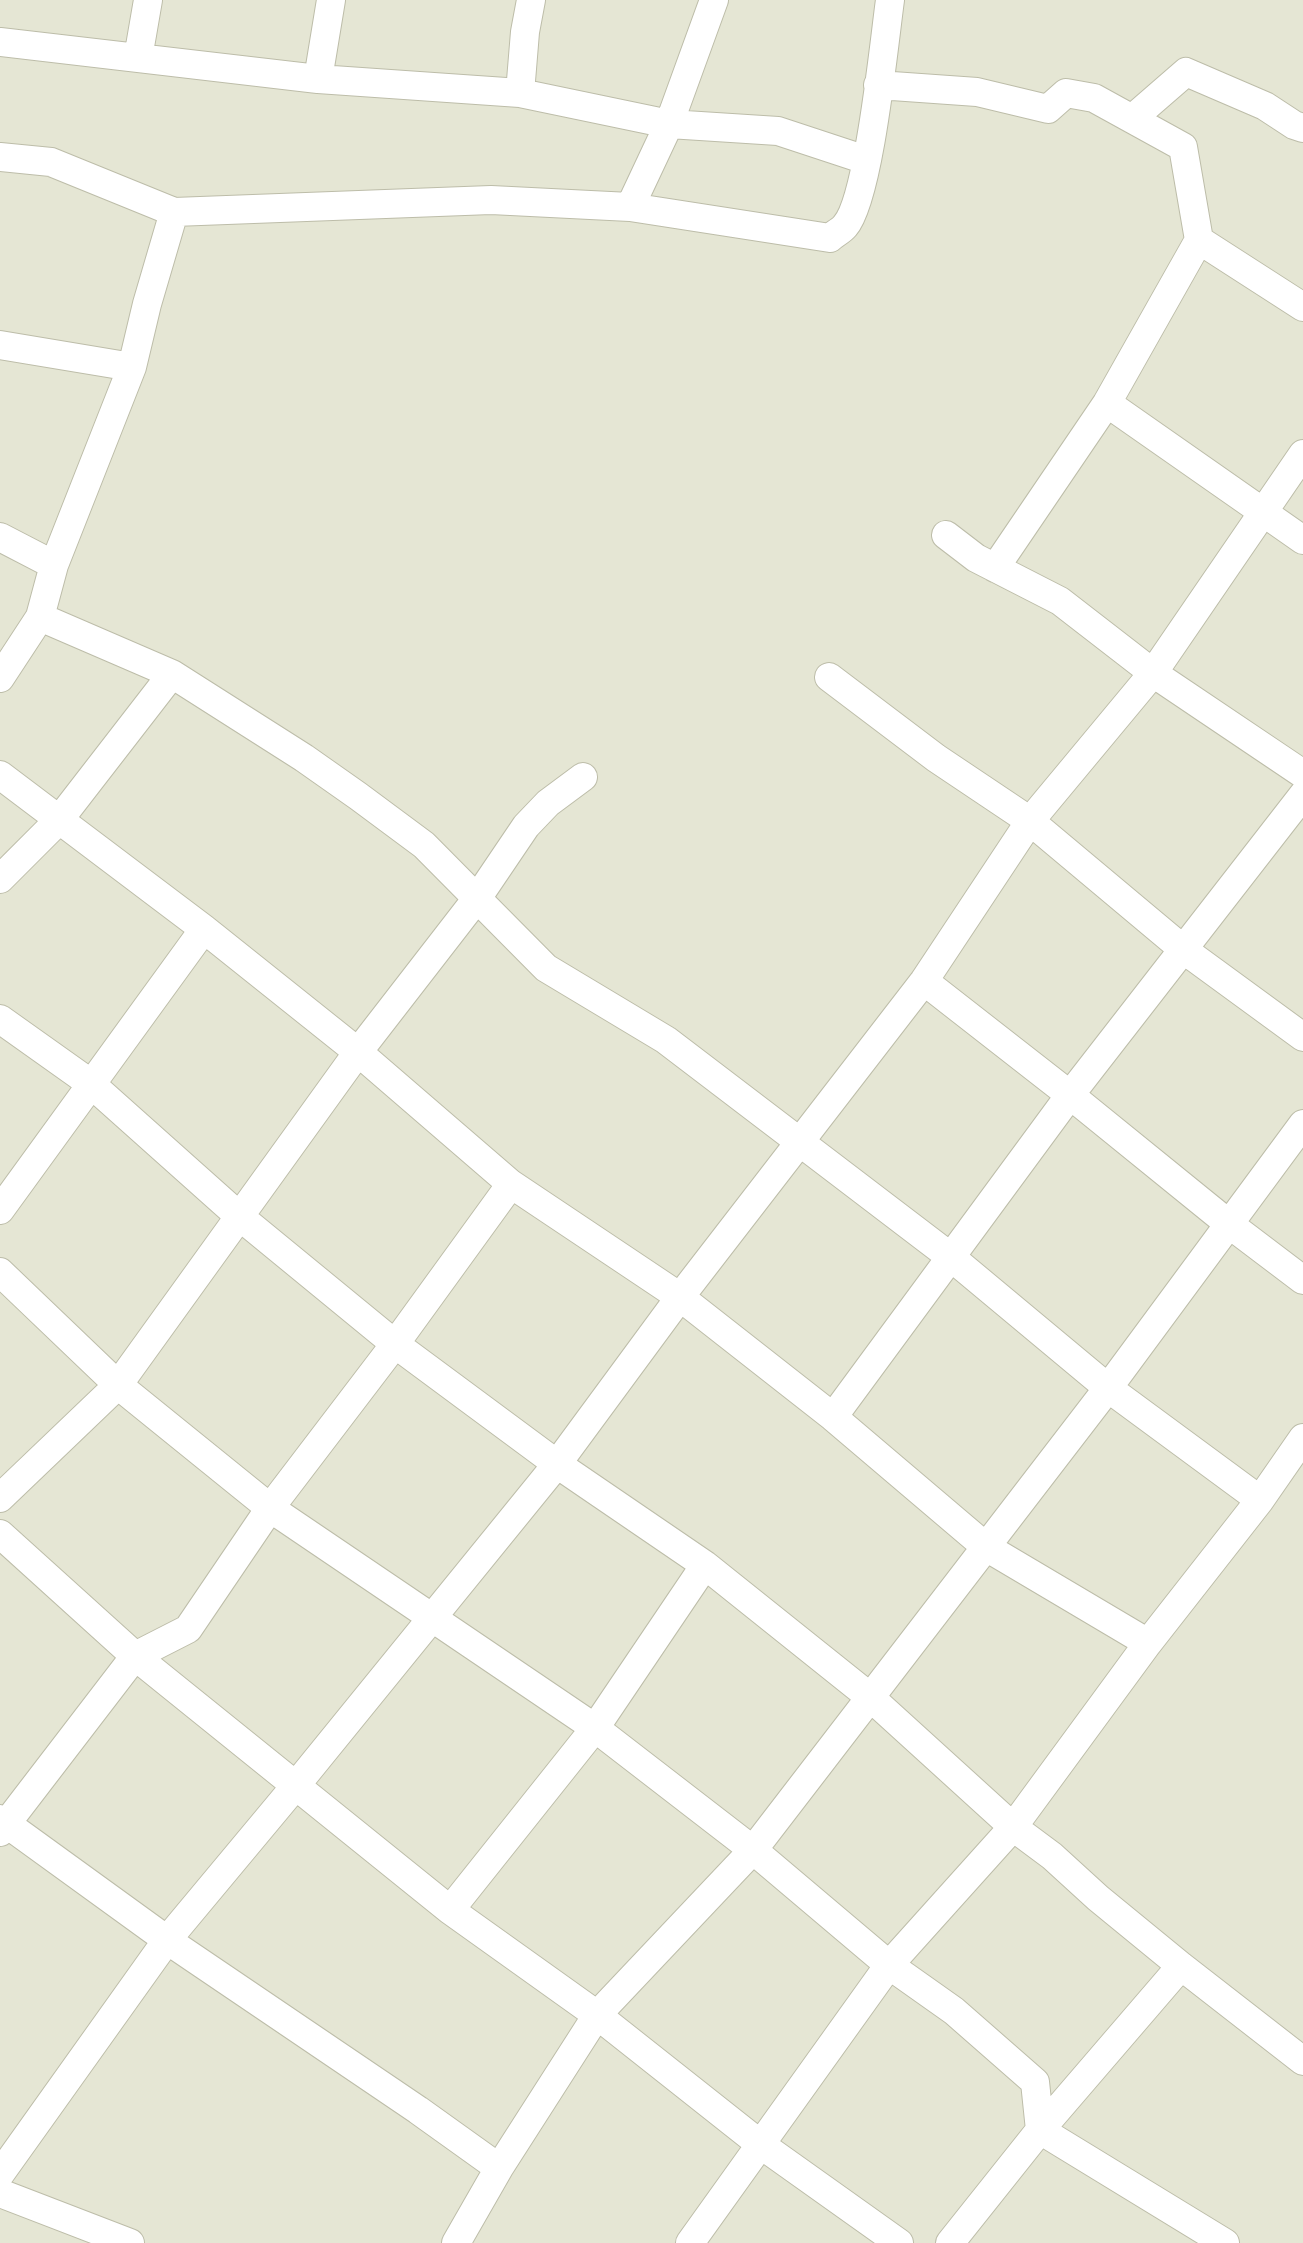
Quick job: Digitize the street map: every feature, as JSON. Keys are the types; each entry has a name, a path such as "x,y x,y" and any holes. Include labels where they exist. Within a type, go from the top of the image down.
{"street":[{"path":"138,58 148,0"},
{"path":"318,79 331,0"},
{"path":"520,93 531,0"},
{"path":"630,207 669,124 714,0"},
{"path":"0,157 51,162 174,212 491,200 630,207 830,238 846,225 858,196 866,160 890,0"},
{"path":"0,42 318,79 520,93 669,124 778,131 866,160"},
{"path":"1133,118 1186,72 1265,106 1294,125 1303,128"},
{"path":"878,85 977,92 1048,109 1066,93 1094,98 1183,147 1199,240 1107,403 994,568"},
{"path":"0,678 40,617 54,565 132,366 147,304 174,212"},
{"path":"1199,240 1303,307"},
{"path":"0,345 132,366"},
{"path":"1107,403 1303,540"},
{"path":"0,2174 167,1940 297,1784 431,1616 556,1464 680,1296 924,981 1030,821 1153,673 1303,454"},
{"path":"946,535 976,558 1060,601 1153,673 1303,774"},
{"path":"0,537 54,565"},
{"path":"40,617 172,674 304,758 358,796 424,845 478,897 546,968 666,1040 952,1258 1108,1388 1260,1500"},
{"path":"0,878 59,820 172,674"},
{"path":"829,676 936,758 1030,821 1184,950 1303,1037"},
{"path":"0,775 204,929 358,1052 511,1184 680,1296 833,1417 986,1548 1148,1643"},
{"path":"0,1498 118,1385 358,1052 478,897 526,826 548,803 583,778"},
{"path":"833,1417 952,1258 1070,1095 1303,795"},
{"path":"0,1210 90,1083 204,929"},
{"path":"924,981 1070,1095 1229,1224 1303,1280"},
{"path":"0,1019 90,1083 239,1216 394,1344 556,1464 705,1565 870,1697 1014,1827 1052,1856 1098,1898 1303,2061"},
{"path":"456,2243 499,2168 597,2014 753,1850 1108,1388 1303,1124"},
{"path":"499,2168 418,2110 167,1940 2,1825 135,1656 188,1629 270,1508 394,1344 511,1184"},
{"path":"0,1272 118,1385 270,1508 595,1728 753,1850 889,1965 954,2011 1035,2082 1040,2130"},
{"path":"690,2243 889,1965 1014,1827 1148,1643 1260,1500 1303,1438"},
{"path":"0,1534 135,1656 297,1784 450,1910 597,2014 760,2144 899,2243"},
{"path":"450,1910 595,1728 705,1565"},
{"path":"950,2243 1040,2130 1182,1966"},
{"path":"1040,2130 1218,2241"},
{"path":"0,2193 130,2243"}],"shaded area":[{"path":"0,0 1303,0 1303,2243 0,2243"}]}
